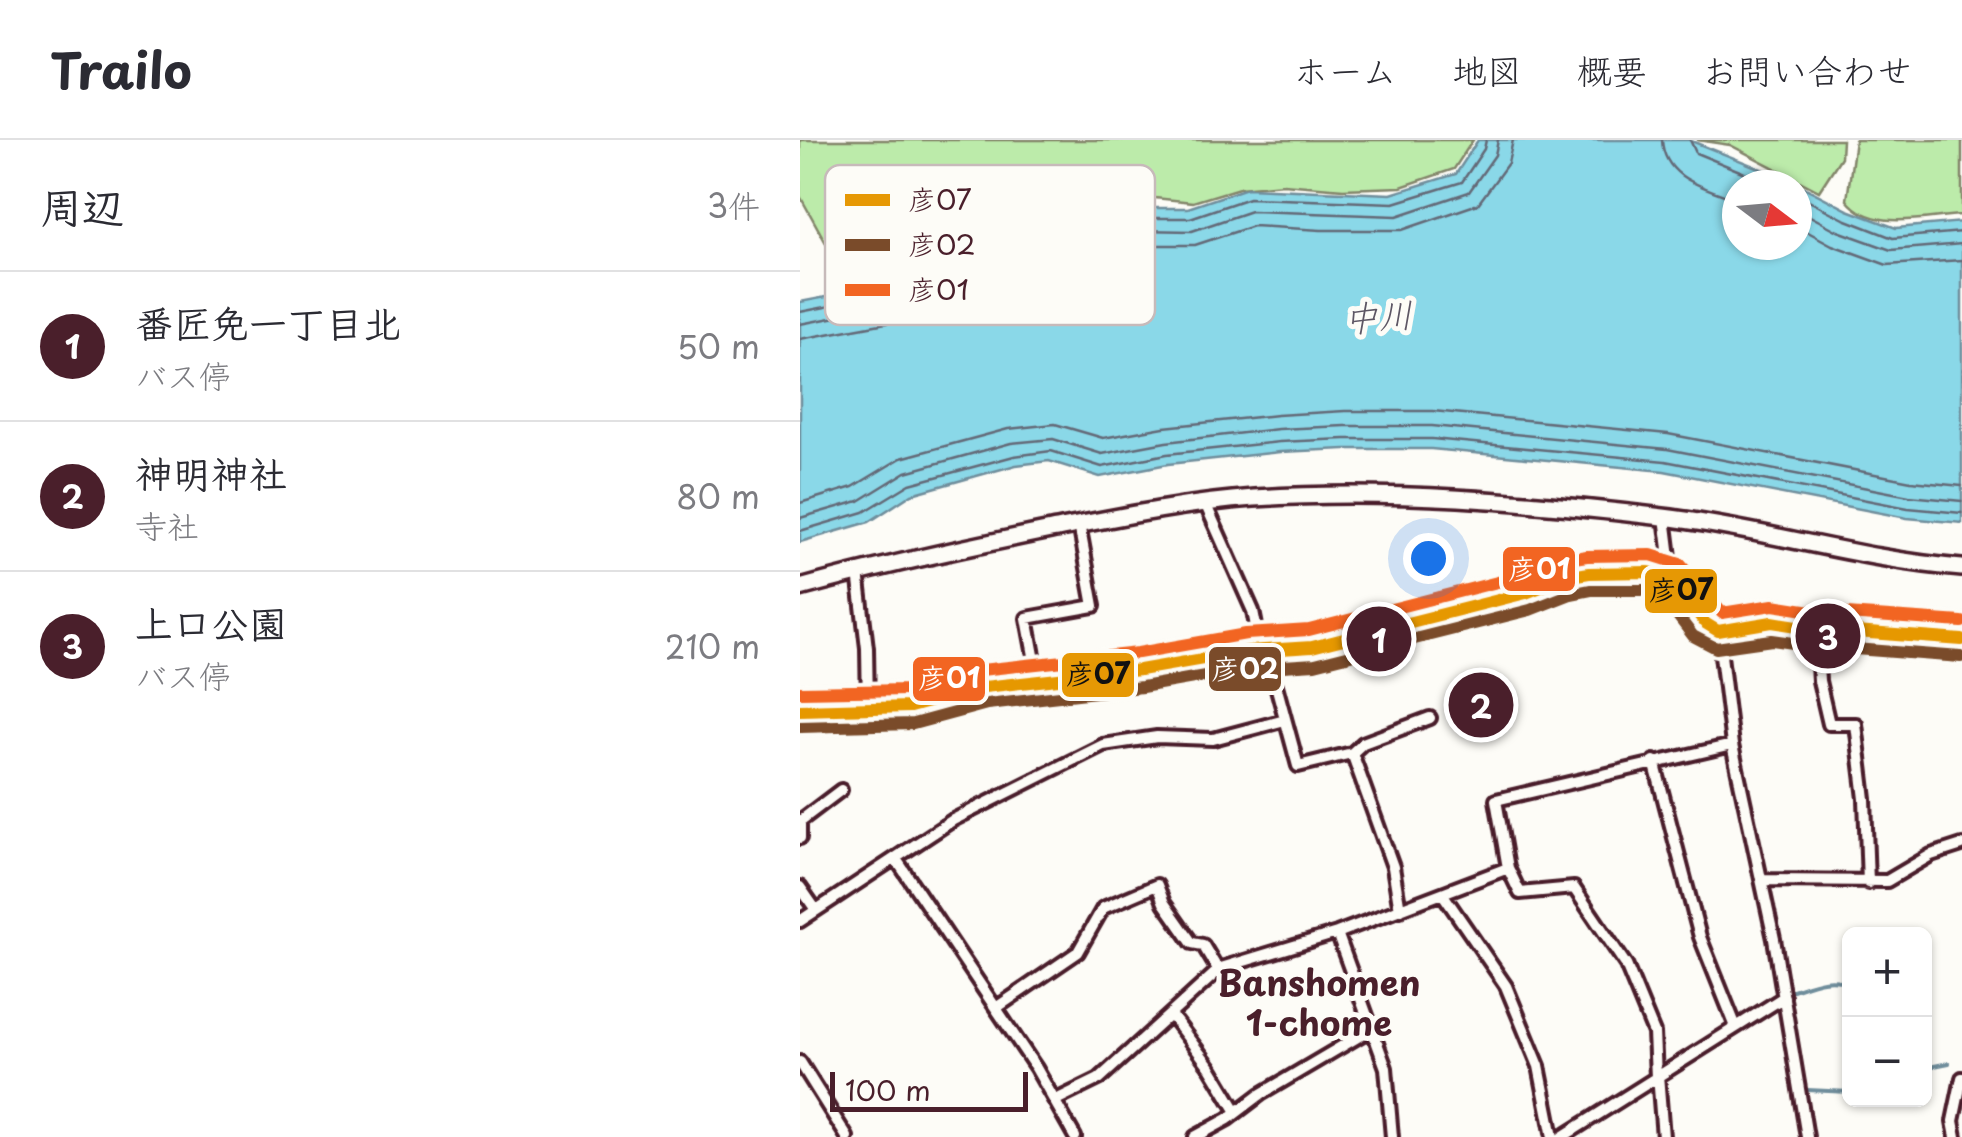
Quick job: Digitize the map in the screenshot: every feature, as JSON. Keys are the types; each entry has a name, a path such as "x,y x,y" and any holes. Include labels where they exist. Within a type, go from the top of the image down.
{"main road":[{"path":"800,588 1079,524 1206,503 1328,495 1405,495 1665,517 1859,554 1962,568"}],"street":[{"path":"1206,503 1253,611 1298,766 1352,753 1358,746 1430,718"},
{"path":"1665,517 1671,569 1677,583 1705,623 1718,631 1772,622 1816,630 1962,640"},
{"path":"1040,682 1027,618 1094,606 1079,524"},
{"path":"858,572 868,648 868,708"},
{"path":"800,710 910,707 984,687 1312,648 1526,593 1575,575 1649,572 1677,583"},
{"path":"1816,630 1820,682 1829,724 1856,724 1868,883"},
{"path":"1718,631 1732,745 1762,880 1807,1137"},
{"path":"800,920 966,813 1103,745 1157,737 1214,738 1285,720"},
{"path":"1663,1137 1654,1033 1626,965 1574,888 1520,894 1508,868 1496,800 1732,745"},
{"path":"1352,753 1393,867 1400,910"},
{"path":"1654,762 1700,937 1736,1027"},
{"path":"800,838 800,821 842,790"},
{"path":"1762,880 1887,881 1931,855 1962,845"},
{"path":"896,859 1056,1100 1075,1137"},
{"path":"1056,1100 1099,1078 1218,970 1400,910 1508,868"},
{"path":"996,1008 1078,952 1103,908 1157,885 1192,943 1203,946 1218,970"},
{"path":"800,887 816,910"},
{"path":"1442,892 1506,986 1538,1066 1553,1137"},
{"path":"1337,932 1386,1068 1392,1137"},
{"path":"1562,1137 1784,996"},
{"path":"1171,1015 1237,1112"},
{"path":"1196,1137 1372,1028"},
{"path":"800,1062 847,1137"},
{"path":"1956,1137 1953,1120 1962,1078"}],"green space":[{"path":"800,140 1473,140 1454,169 1401,187 1343,189 1283,184 1239,188 1193,202 1155,198 1155,165 825,165 825,241 800,196"},
{"path":"1697,140 1842,140 1841,157 1819,191 1812,187 1812,170 1778,170 1730,145"},
{"path":"1855,140 1962,140 1962,215 1886,220 1858,210 1847,200"}],"water":[{"name":"中川","path":"1478,140 1689,140 1764,170 1722,170 1722,260 1812,260 1812,191 1896,228 1962,222 1962,523 1907,518 1664,471 1431,449 1345,449 1168,464 1100,477 1049,461 1016,465 912,494 869,522 800,542 800,302 825,297 825,325 1155,325 1155,208 1188,208 1247,188 1391,194 1456,174"}],"waterway":[{"path":"1790,991 1828,980 1842,982"},
{"path":"1932,1066 1949,1063"},
{"path":"1807,1090 1842,1092"}],"transit line":[{"name":"彦01","path":"800,692 907,690 981,670 1138,653 1246,634 1309,630 1587,556 1651,555 1680,564 1722,613 1773,605 1962,622"},
{"name":"彦07","path":"800,710 910,707 984,687 1140,670 1249,651 1312,647 1526,593 1566,577 1589,573 1649,572 1673,580 1705,623 1718,631 1772,622 1962,640"},
{"name":"彦02","path":"800,727 913,724 987,704 1142,687 1251,668 1315,664 1530,610 1591,590 1646,590 1662,595 1693,636 1716,648 1772,640 1961,657"}],"place":[{"name":"上口公園","path":"1828,636"},
{"name":"番匠免一丁目北","path":"1379,639"},
{"name":"神明神社","path":"1481,705"}],"district":[{"name":"Banshomen 1-chome","path":"1319,1001"}]}
